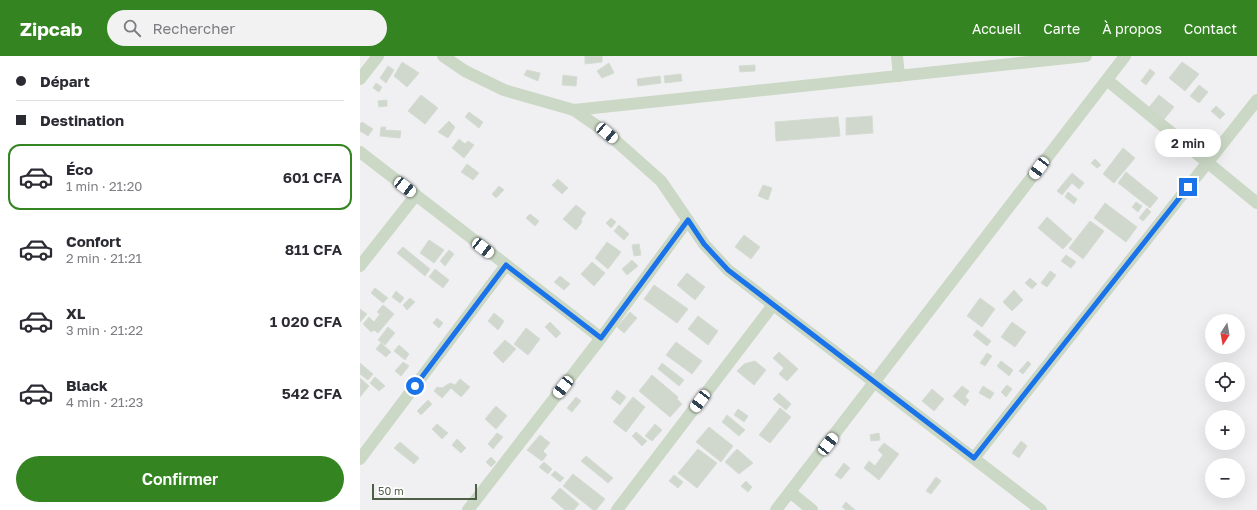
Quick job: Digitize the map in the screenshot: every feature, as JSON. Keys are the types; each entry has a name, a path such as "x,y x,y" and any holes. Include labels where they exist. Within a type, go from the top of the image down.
{"street":[{"path":"360,79 378,56"},
{"path":"444,56 465,71 504,90 574,110 607,133 661,181 704,244 728,270 1041,510"},
{"path":"897,56 899,76"},
{"path":"574,110 1086,56"},
{"path":"776,510 1125,56"},
{"path":"1107,80 1257,203"},
{"path":"974,458 1257,100"},
{"path":"360,152 601,338"},
{"path":"360,266 416,195"},
{"path":"468,510 601,338 688,220"},
{"path":"360,459 506,265"},
{"path":"617,510 773,305"},
{"path":"790,492 812,510"}],"building":[{"path":"585,56 602,56 602,62 585,64"},
{"path":"402,62 419,73 407,87 394,76"},
{"path":"1182,62 1199,74 1185,91 1169,78"},
{"path":"609,63 614,73 602,78 597,71"},
{"path":"755,65 755,71 740,72 739,66"},
{"path":"388,66 394,70 386,83 380,78"},
{"path":"1150,69 1155,73 1146,85 1141,81"},
{"path":"527,70 540,73 538,81 524,75"},
{"path":"681,74 682,81 665,83 664,76"},
{"path":"563,75 577,77 576,86 562,85"},
{"path":"660,76 661,83 638,86 637,79"},
{"path":"376,83 382,87 379,92 373,88"},
{"path":"1199,85 1208,92 1199,103 1190,96"},
{"path":"421,95 438,108 425,124 408,111"},
{"path":"1159,95 1174,107 1161,123 1146,111"},
{"path":"387,100 387,106 379,107 378,101"},
{"path":"1216,106 1225,114 1220,119 1211,111"},
{"path":"469,112 483,122 479,128 465,117"},
{"path":"872,116 873,133 846,135 846,118"},
{"path":"838,117 840,136 776,141 775,122"},
{"path":"449,121 455,127 448,138 438,132"},
{"path":"362,122 373,129 368,136 360,131 360,124"},
{"path":"381,127 386,127 385,130 401,131 400,138 380,136"},
{"path":"459,139 465,144 468,141 474,145 464,158 452,148"},
{"path":"1123,148 1135,158 1114,183 1103,174"},
{"path":"1095,159 1101,165 1097,168 1091,163"},
{"path":"467,164 479,173 473,180 461,172"},
{"path":"1126,172 1158,198 1150,208 1118,183"},
{"path":"1072,173 1084,183 1079,189 1072,183 1062,195 1057,191"},
{"path":"558,179 568,188 562,194 552,185"},
{"path":"763,185 772,188 768,200 758,196"},
{"path":"499,186 504,190 496,198 492,194"},
{"path":"1068,192 1077,199 1074,204 1065,197"},
{"path":"1136,202 1142,206 1138,212 1132,207"},
{"path":"1105,203 1137,227 1126,242 1094,218"},
{"path":"576,205 586,213 581,219 582,222 576,230 563,219"},
{"path":"1147,208 1151,212 1143,221 1139,218"},
{"path":"530,214 539,221 535,226 526,218"},
{"path":"1047,217 1072,239 1063,249 1038,228"},
{"path":"611,218 616,222 611,228 606,223"},
{"path":"1090,221 1104,231 1083,259 1069,248"},
{"path":"619,225 629,234 624,240 614,231"},
{"path":"744,235 760,247 751,259 735,247"},
{"path":"429,240 444,250 434,263 420,253"},
{"path":"607,242 621,252 608,269 595,258"},
{"path":"639,244 641,255 634,256 632,245"},
{"path":"403,247 430,269 425,276 397,253"},
{"path":"449,250 454,254 445,266 440,261"},
{"path":"1066,255 1076,262 1071,268 1061,261"},
{"path":"632,260 638,266 627,275 622,269"},
{"path":"592,262 605,273 594,286 581,274"},
{"path":"435,269 449,280 443,288 429,277"},
{"path":"1050,271 1056,275 1047,287 1041,283"},
{"path":"687,273 705,287 695,300 677,285"},
{"path":"560,276 570,284 564,290 554,282"},
{"path":"1030,278 1037,284 1032,289 1025,283"},
{"path":"654,285 688,309 677,323 644,299"},
{"path":"375,288 388,298 383,303 371,293"},
{"path":"1014,290 1023,300 1012,311 1003,302"},
{"path":"396,291 404,298 400,303 392,297"},
{"path":"410,298 415,302 407,310 403,305"},
{"path":"980,298 995,309 982,327 967,316"},
{"path":"383,305 394,314 378,333 374,330 371,332 363,324 369,317 374,322 380,314 377,312"},
{"path":"360,309 367,314 360,322"},
{"path":"630,312 637,318 624,333 617,327"},
{"path":"494,313 504,321 498,330 488,321"},
{"path":"698,316 718,331 708,345 688,329"},
{"path":"437,318 443,323 439,328 433,323"},
{"path":"550,322 561,333 556,338 545,327"},
{"path":"1012,322 1026,332 1015,347 1001,337"},
{"path":"388,327 395,333 385,345 378,340"},
{"path":"526,328 540,339 528,355 514,344"},
{"path":"977,330 991,341 987,346 973,335"},
{"path":"505,340 516,349 503,363 493,353"},
{"path":"676,342 702,361 692,374 666,355"},
{"path":"381,343 391,352 386,357 376,349"},
{"path":"399,345 409,354 405,360 394,351"},
{"path":"779,352 798,369 787,381 779,374 784,368 773,358"},
{"path":"987,353 992,356 985,366 980,363"},
{"path":"755,361 766,370 754,385 737,371 744,364"},
{"path":"1001,361 1013,370 1009,376 997,366"},
{"path":"1028,361 1031,364 1023,374 1019,371"},
{"path":"403,362 409,366 401,376 395,371"},
{"path":"360,363 373,374 368,380 360,374"},
{"path":"662,363 684,380 679,386 658,369"},
{"path":"652,375 678,397 677,399 682,404 670,417 639,391"},
{"path":"375,377 385,386 379,391 370,383"},
{"path":"360,378 369,386 360,397"},
{"path":"460,379 470,387 461,397 451,388 442,398 434,391 437,387 442,388 450,383 455,385"},
{"path":"1007,385 1012,389 1006,397 1001,392"},
{"path":"962,386 969,391 965,397 969,400 965,406 953,396"},
{"path":"983,386 994,393 990,399 979,393"},
{"path":"932,389 944,399 934,411 922,401"},
{"path":"617,390 626,397 620,405 611,398"},
{"path":"779,393 791,404 786,410 773,399"},
{"path":"576,397 581,401 572,412 567,408"},
{"path":"633,397 645,407 626,432 613,422"},
{"path":"428,400 432,404 421,415 417,411"},
{"path":"496,406 507,416 496,429 485,419"},
{"path":"780,408 791,417 770,443 759,435"},
{"path":"738,409 748,416 744,422 734,415"},
{"path":"727,415 745,430 739,436 722,422"},
{"path":"437,424 448,433 442,439 432,429"},
{"path":"655,424 662,430 652,441 645,436"},
{"path":"709,427 733,446 721,462 696,442"},
{"path":"636,432 647,441 642,446 632,436"},
{"path":"497,433 503,437 493,449 488,444"},
{"path":"879,433 880,440 871,441 870,435"},
{"path":"540,435 550,443 543,451 547,455 542,461 527,450"},
{"path":"457,439 466,448 461,453 452,445"},
{"path":"1021,441 1027,446 1019,458 1012,453"},
{"path":"400,442 419,458 414,464 394,448"},
{"path":"884,443 899,454 879,480 864,468 869,461 875,466 883,455 878,450"},
{"path":"698,449 717,463 697,488 678,473"},
{"path":"737,449 753,463 739,474 725,462"},
{"path":"586,456 613,478 608,483 581,461"},
{"path":"491,457 496,462 491,467 486,462"},
{"path":"544,462 552,469 548,474 539,467"},
{"path":"844,463 850,468 841,479 835,475"},
{"path":"555,471 564,478 560,482 551,475"},
{"path":"573,474 605,499 596,510 593,510 563,486"},
{"path":"674,475 683,482 678,488 669,481"},
{"path":"936,477 941,481 931,494 926,491"},
{"path":"746,481 752,487 748,492 741,486"},
{"path":"560,488 579,504 574,510 565,510 551,498"},
{"path":"846,502 855,510 846,510 842,507"}],"route":[{"path":"415,386 506,265 601,338 688,220 704,244 728,270 974,458 1188,187"}]}
